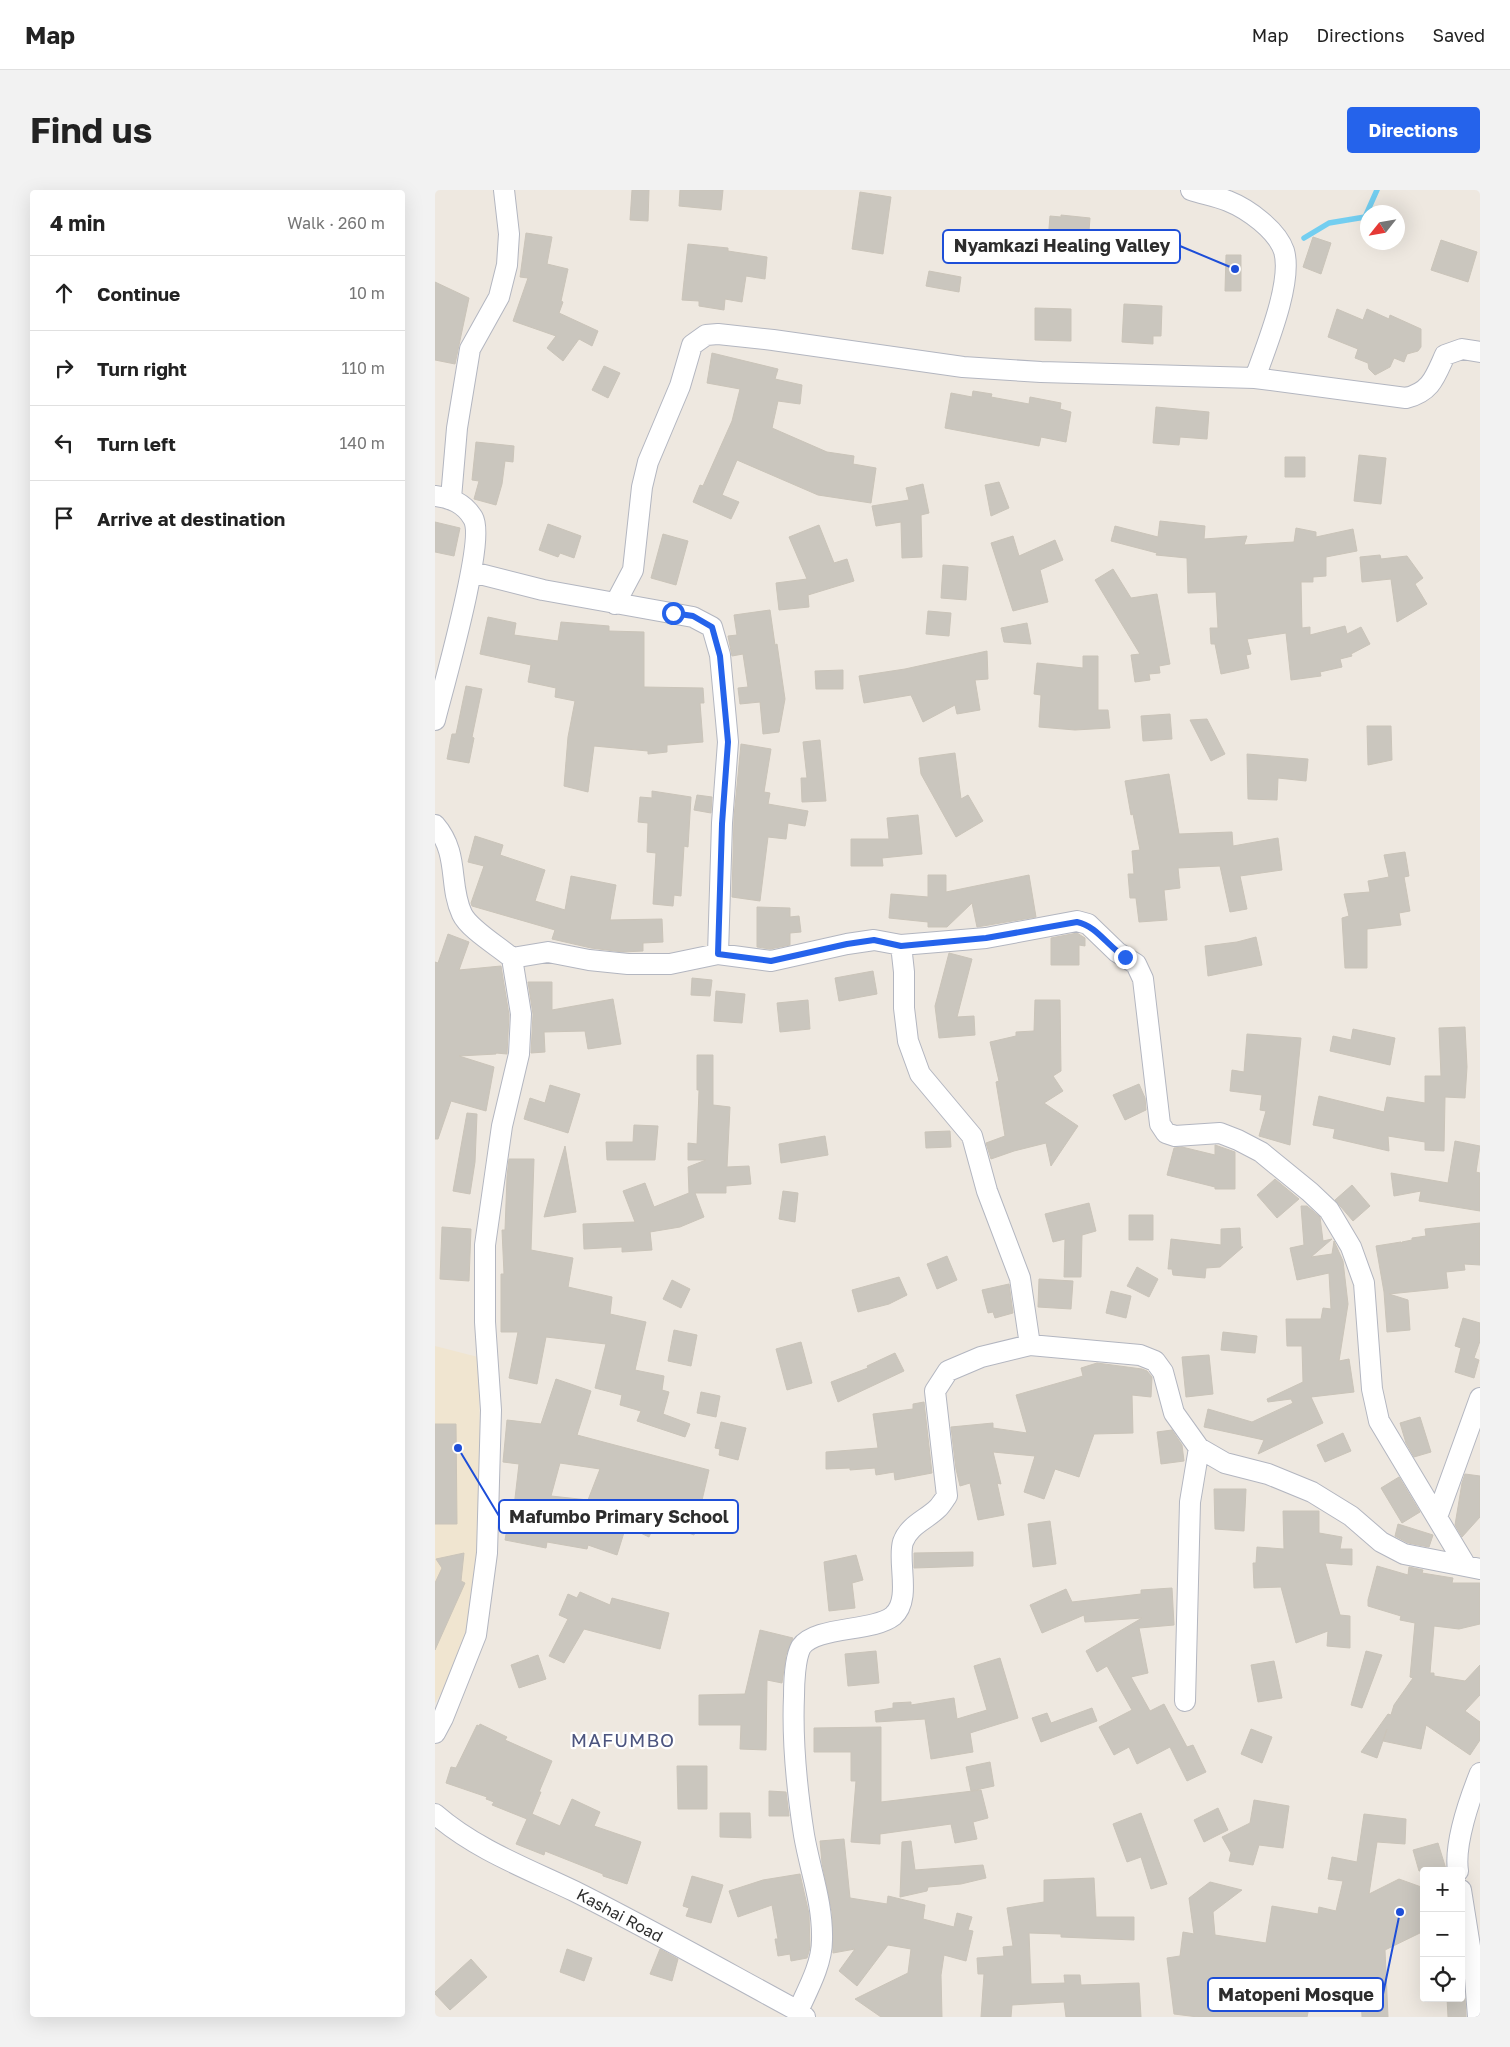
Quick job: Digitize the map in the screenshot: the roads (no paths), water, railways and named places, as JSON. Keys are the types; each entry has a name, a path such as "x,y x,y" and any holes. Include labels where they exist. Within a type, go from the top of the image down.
{"street":[{"path":"435,720 472,572 475,542 474,520 462,506 443,497 470,349 499,297 507,265 509,234 504,190"},
{"path":"1191,190 1228,201 1266,223 1283,251 1285,276 1278,309 1255,378"},
{"path":"615,604 633,570 642,487 648,462 680,386 692,345 706,335 718,334 773,340 963,367 1041,372 1255,378 1406,398 1419,395 1431,384 1445,355 1462,349 1480,352"},
{"path":"472,572 543,590 693,616 712,627 720,656 728,742 722,824 718,954"},
{"path":"435,825 443,835 453,860 455,891 462,915 474,928 511,958 521,1014 519,1054 502,1126 485,1244 485,1322 491,1410 487,1553 476,1635 443,1718 435,1733"},
{"path":"511,958 548,952 589,960 628,964 670,964 718,954 771,961 874,940 901,946 986,938 1077,922 1088,924 1117,952 1137,964 1143,979 1160,1124 1166,1133 1175,1136 1221,1134 1238,1140 1261,1152 1329,1210 1351,1247 1364,1283 1372,1389 1379,1421 1437,1518 1473,1567"},
{"path":"901,946 904,972 904,1008 908,1041 920,1074 972,1136 987,1191 1019,1278 1030,1345"},
{"path":"802,2014 823,1941 819,1899 804,1836 793,1720 794,1674 801,1647 815,1637 881,1622 894,1615 901,1603 903,1589 903,1543 918,1522 937,1509 947,1496 935,1391 948,1371 981,1357 1030,1345 1140,1355 1155,1361 1163,1372 1174,1413 1199,1448 1225,1463 1268,1474 1312,1492 1351,1516 1381,1542 1404,1554 1473,1567"},
{"path":"1437,1518 1480,1398"},
{"path":"1185,1702 1190,1502 1199,1448"},
{"path":"1458,1867 1461,1834 1480,1774"},
{"name":"Kashai Road","path":"435,1814 451,1828 513,1863 582,1896 802,2014"},
{"path":"1464,1912 1475,1978 1478,2017"}],"waterway":[{"path":"1304,238 1329,223 1365,217 1377,190"}],"place":[{"name":"Nyamkazi Healing Valley","path":"1235,269"},
{"name":"Mafumbo Primary School","path":"458,1448"},
{"name":"Matopeni Mosque","path":"1400,1912"}],"district":[{"name":"MAFUMBO","path":"623,1740"}]}
